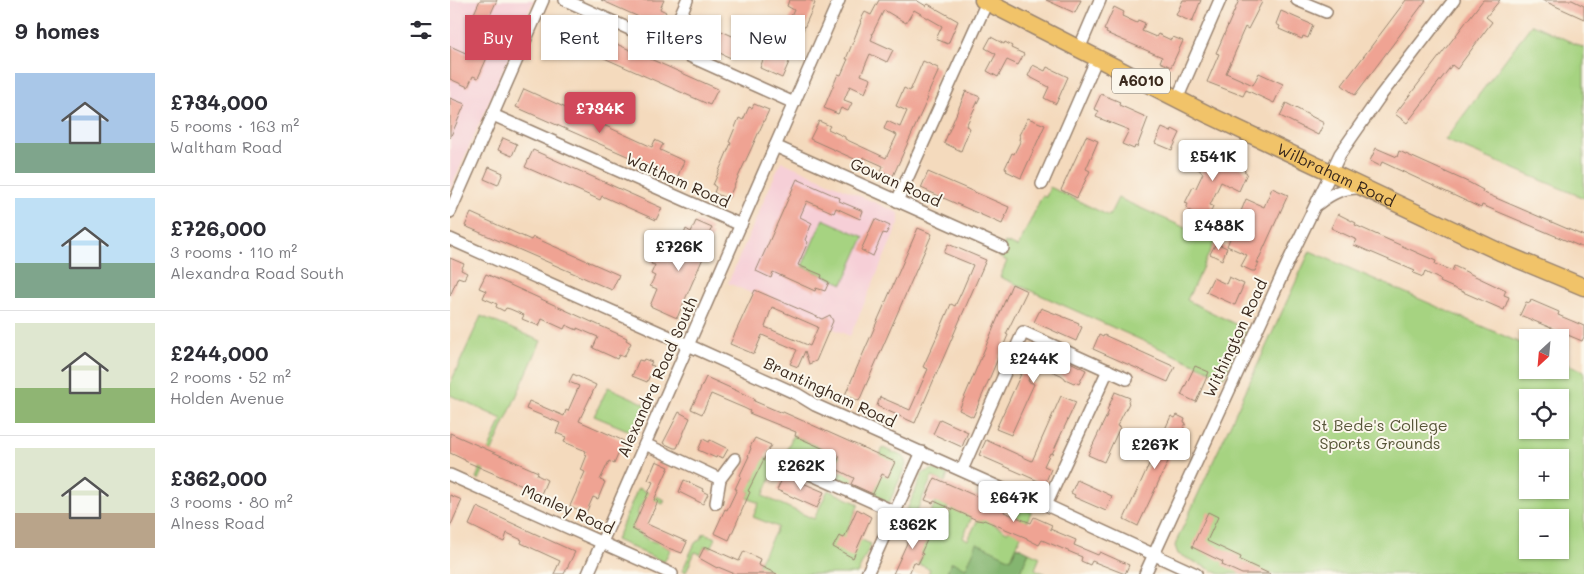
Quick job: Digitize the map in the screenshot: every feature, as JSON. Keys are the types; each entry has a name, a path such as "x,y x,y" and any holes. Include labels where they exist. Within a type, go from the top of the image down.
{"highway":[{"name":"Wilbraham Road","path":"985,1 1177,99 1331,173 1500,252 1584,287"}],"street":[{"path":"450,212 543,0"},
{"path":"566,0 628,28"},
{"path":"680,15 687,0"},
{"name":"Alexandra Road South","path":"588,574 839,0"},
{"path":"1079,49 1100,0"},
{"path":"1177,99 1220,0"},
{"path":"1297,0 1326,12"},
{"name":"Withington Road","path":"1145,574 1289,260 1343,148 1454,0"},
{"path":"897,201 985,1"},
{"path":"1042,184 1098,58"},
{"path":"698,60 794,103"},
{"name":"Waltham Road","path":"493,115 741,225"},
{"name":"Gowan Road","path":"775,146 1003,248"},
{"path":"1316,204 1336,191 1356,188 1366,189"},
{"name":"Brantingham Road","path":"450,239 688,344 797,394 815,405 1005,490 1046,505 1196,574"},
{"path":"962,470 1023,332 1127,379"},
{"path":"1046,505 1108,370"},
{"path":"645,444 720,478"},
{"path":"867,574 922,452"},
{"path":"716,503 720,478 735,459"},
{"path":"781,461 895,512"},
{"name":"Manley Road","path":"450,475 672,574"}],"shaded area":[{"path":"450,0 534,0 527,15 465,15 465,60 507,60 450,190"},
{"path":"781,161 899,213 899,223 850,336 728,283"}],"green space":[{"path":"1532,24 1584,48 1584,198 1445,140"},
{"path":"1050,187 1109,216 1118,198 1215,241 1187,300 1247,330 1224,377 1000,277 1007,261 999,257 1005,242 1018,247 1042,196 1046,197"},
{"path":"823,219 864,237 843,284 802,266"},
{"name":"St Bede's College Sports Grounds","path":"1310,251 1519,342 1519,379 1569,379 1569,365 1584,371 1584,574 1220,574 1178,554 1175,546"},
{"path":"481,316 541,341 479,480 476,478 502,419 450,395 450,384"},
{"path":"608,387 650,406 637,434 594,416"},
{"path":"793,435 840,456 831,477 789,458 787,450"},
{"path":"883,448 904,457 906,465 889,503 872,496 877,485 855,477 850,486 837,480 841,471 844,473 873,471"},
{"path":"763,456 777,463 763,496 814,519 828,490 859,504 846,533 871,544 857,574 777,574 754,572 778,527 753,517 759,503 747,498 750,492 743,489 753,481"},
{"path":"934,469 948,475 945,482 932,477 914,517 906,512 923,473"},
{"path":"638,488 665,500 663,504 647,497 640,506 632,529 648,540 663,544 670,550 664,562 616,540"},
{"path":"938,497 948,507 943,517 947,519 952,508 972,517 963,537 968,540 978,519 983,521 985,517 994,521 993,524 1007,532 1024,521 1014,516 1019,506 1031,512 1011,559 966,569 952,562 946,574 928,574 930,569 918,564 923,554 918,552 923,548 929,535 922,531"},
{"path":"704,533 716,538 711,548 705,546 701,554 695,552 686,572 682,571 695,543 700,540"},
{"path":"977,543 1011,559 1017,546 1029,552 1019,574 946,574 952,562 966,568"},
{"path":"1029,552 1040,557 1035,569 1046,574 1019,574"}],"building":[{"path":"480,0 497,0 490,15 473,15"},
{"path":"601,0 664,0 660,9 666,12 664,15 634,15"},
{"path":"789,0 809,0 815,3 805,26 805,15 792,15 794,10 787,6"},
{"path":"879,0 916,0 926,6 928,4 958,21 948,44 936,39 942,26 914,10 906,23 884,10 871,40 893,50 887,62 870,54 861,75 871,79 865,93 850,86 844,100 852,103 848,111 841,108 838,114 824,108 838,74 841,75 848,59 846,59 860,21 865,12 871,15"},
{"path":"1046,0 1081,0 1075,13"},
{"path":"1183,0 1201,0 1192,22 1176,15"},
{"path":"1239,0 1258,0 1262,2 1248,29 1245,27 1226,73 1253,85 1259,73 1283,84 1274,103 1246,90 1243,96 1207,82 1219,54 1216,53"},
{"path":"1406,0 1426,0 1355,95 1342,85"},
{"path":"1483,0 1500,0 1486,17 1492,22 1457,69 1452,65 1407,123 1395,114"},
{"path":"1542,0 1572,0 1584,6 1584,19"},
{"path":"1114,7 1124,12 1122,16 1137,23 1138,20 1145,23 1142,31 1156,37 1158,34 1171,40 1173,37 1183,41 1171,67 1160,62 1162,57 1106,33 1107,31 1104,30"},
{"path":"1281,11 1313,25 1308,38 1303,36 1302,39 1279,29 1280,26 1276,24"},
{"path":"721,31 731,35 731,58 721,54"},
{"path":"991,37 1004,44 1005,42 1012,46 1011,48 1024,54 1018,65 1007,60 998,77 987,71 996,54 985,48"},
{"path":"618,45 628,49 628,60 653,60 718,89 710,105 609,60 618,60"},
{"path":"450,46 465,53 465,60 486,60 478,78 473,76 468,87 450,79"},
{"path":"763,60 790,60 782,78 760,68"},
{"path":"923,61 938,68 938,72 893,176 881,171 883,166 863,157 861,162 810,139 819,121 830,126 828,129 845,137 845,139 886,158 897,135 884,129 887,121 900,127 907,111 896,106 904,88 910,91"},
{"path":"1033,65 1045,71 1047,67 1068,77 1056,104 1044,98 1049,87 1028,76"},
{"path":"524,89 652,147 655,140 663,144 660,150 684,161 677,178 516,107"},
{"path":"966,91 980,97 966,126 970,128 961,151 944,143"},
{"path":"1101,94 1120,102 1119,105 1148,118 1137,147 1135,146 1134,149 1122,144 1129,130 1096,117 1099,111 1094,109"},
{"path":"450,98 465,104 450,138"},
{"path":"1286,103 1324,123 1318,135 1280,116"},
{"path":"754,104 769,110 728,199 714,193 716,187 713,185 731,143 729,142 739,118 743,120 749,107 752,108"},
{"path":"1028,118 1045,125 1021,178 1006,171 1007,169 1005,168 1021,140 1019,140 1019,135"},
{"path":"1162,128 1171,132 1172,129 1180,133 1172,150 1155,143"},
{"path":"1086,136 1098,141 1086,169 1090,171 1077,198 1061,190"},
{"path":"503,138 517,144 512,156 498,150"},
{"path":"1376,148 1397,157 1399,151 1470,183 1483,190 1482,192 1584,236 1584,248 1482,205 1481,208 1382,162 1380,166 1370,161"},
{"path":"533,150 662,208 656,220 602,196 600,200 525,167"},
{"path":"1198,153 1208,158 1209,155 1216,158 1217,156 1245,170 1247,173 1239,191 1221,182 1210,205 1213,206 1209,216 1205,214 1204,218 1186,209 1188,204 1185,203 1193,187 1196,188 1203,173 1192,166"},
{"path":"489,167 503,173 498,185 484,179"},
{"path":"928,172 1009,207 1002,224 921,188"},
{"path":"797,179 840,198 839,201 863,211 860,219 836,208 834,213 807,201 800,217 812,223 805,240 808,242 798,265 822,275 821,278 829,282 825,291 816,288 815,291 773,272 771,278 756,271"},
{"path":"1272,188 1288,195 1257,263 1259,263 1255,271 1252,271 1241,266 1247,255 1227,246 1246,199 1264,207"},
{"path":"471,213 531,240 533,237 619,275 612,290 465,226"},
{"path":"1338,214 1356,223 1355,225 1436,261 1435,264 1452,271 1454,266 1506,290 1504,295 1509,297 1504,310 1440,282 1441,280 1425,272 1423,277 1413,273 1415,271 1354,245 1357,240 1331,228"},
{"path":"875,219 890,226 886,234 883,233 873,256 861,250"},
{"path":"696,221 712,228 709,233 713,235 677,318 650,306 657,289 650,286 655,276 651,274 655,265 651,264 656,254 668,259 675,254 685,258 691,243 682,239 686,229 691,232"},
{"path":"918,228 932,234 859,401 845,395"},
{"path":"1216,243 1227,248 1222,260 1210,254"},
{"path":"948,244 986,260 915,423 877,406 880,397 910,410 928,369 923,367 951,304 955,306 973,265 944,253"},
{"path":"450,258 464,264 461,270 467,273 464,279 458,277 450,296"},
{"path":"486,274 627,338 626,340 631,343 624,357 619,355 617,359 593,348 598,337 577,328 577,330 566,325 564,329 542,319 539,326 522,319 524,315 510,309 506,308 504,311 496,307 497,304 483,298 486,291 479,288"},
{"path":"1229,277 1244,284 1235,305 1206,292 1213,278 1226,284"},
{"path":"1012,284 1027,291 1006,334 1008,335 973,417 959,410"},
{"path":"755,290 822,319 830,315 833,321 816,361 809,364 805,351 798,367 790,364 797,350 762,335 754,354 730,344","holes":["772,307 818,327 810,346 765,327"]},
{"path":"1531,300 1559,312 1558,315 1584,326 1582,341 1569,336 1569,329 1553,329 1520,315 1526,302 1530,303"},
{"path":"1041,308 1079,323 1078,325 1082,327 1076,341 1034,322"},
{"path":"1099,335 1103,337 1104,335 1175,367 1168,382 1093,349"},
{"path":"1029,345 1044,352 1043,354 1066,364 1068,361 1086,370 1079,384 1035,365 1028,381 1034,384 1011,435 996,429 1021,374 1019,374"},
{"path":"644,359 652,362 650,365 654,366 647,382 632,376 639,360 643,361"},
{"path":"1195,366 1209,372 1196,402 1181,395"},
{"path":"573,374 596,385 579,421 624,441 614,464 609,461 600,480 605,482 598,499 593,497 586,513 570,506 585,472 581,470 587,455 585,454 586,451 564,442 566,437 556,433 560,423 526,409 529,401 564,416 579,386 569,382"},
{"path":"706,377 755,399 754,401 895,462 888,477 882,474 873,494 851,484 854,478 834,468 840,456 795,436 796,432 749,413 750,411 711,394 702,414 691,409"},
{"path":"1115,392 1130,398 1117,426 1120,427 1104,462 1088,455 1109,411 1107,410"},
{"path":"1061,396 1076,402 1052,454 1050,453 1044,466 1051,469 1045,484 979,455 986,440 1032,461"},
{"path":"679,412 690,418 677,448 674,448 663,443"},
{"path":"1177,415 1185,419 1184,422 1186,423 1138,526 1124,519 1171,416 1175,418"},
{"path":"940,419 968,432 962,447 933,434"},
{"path":"450,433 538,472 537,475 547,480 541,494 450,453"},
{"path":"755,438 771,445 748,491 750,492 729,540 714,533 737,489 735,489"},
{"path":"703,439 709,442 710,440 728,449 723,458 717,456 716,458 698,450"},
{"path":"656,461 669,467 654,500 658,501 647,524 687,542 682,553 668,548 632,529 653,482 648,480"},
{"path":"784,475 824,492 817,508 777,490"},
{"path":"935,478 1005,509 1004,512 1031,523 1034,517 1052,525 1050,529 1076,540 1074,545 1098,555 1100,552 1129,565 1125,574 1092,561 1090,565 1081,561 1082,557 1042,540 1039,545 984,520 977,520 934,501 933,503 925,500"},
{"path":"684,480 703,489 702,491 708,494 703,504 679,492"},
{"path":"1077,480 1112,496 1106,511 1074,497 1075,495 1071,493"},
{"path":"450,495 462,500 450,527"},
{"path":"477,507 575,552 564,574 554,574 560,561 521,543 522,540 507,533 504,542 469,525"},
{"path":"857,509 871,517 853,558 833,547 839,536 844,538"},
{"path":"1208,512 1218,517 1207,541 1241,557 1240,560 1270,574 1242,574 1222,565 1223,562 1192,547"},
{"path":"921,517 927,520 921,534 928,538 921,553 923,554 918,564 914,562 909,574 893,574 912,532"},
{"path":"705,546 739,561 744,551 760,559 758,565 777,574 735,574 717,568 699,558"}]}
